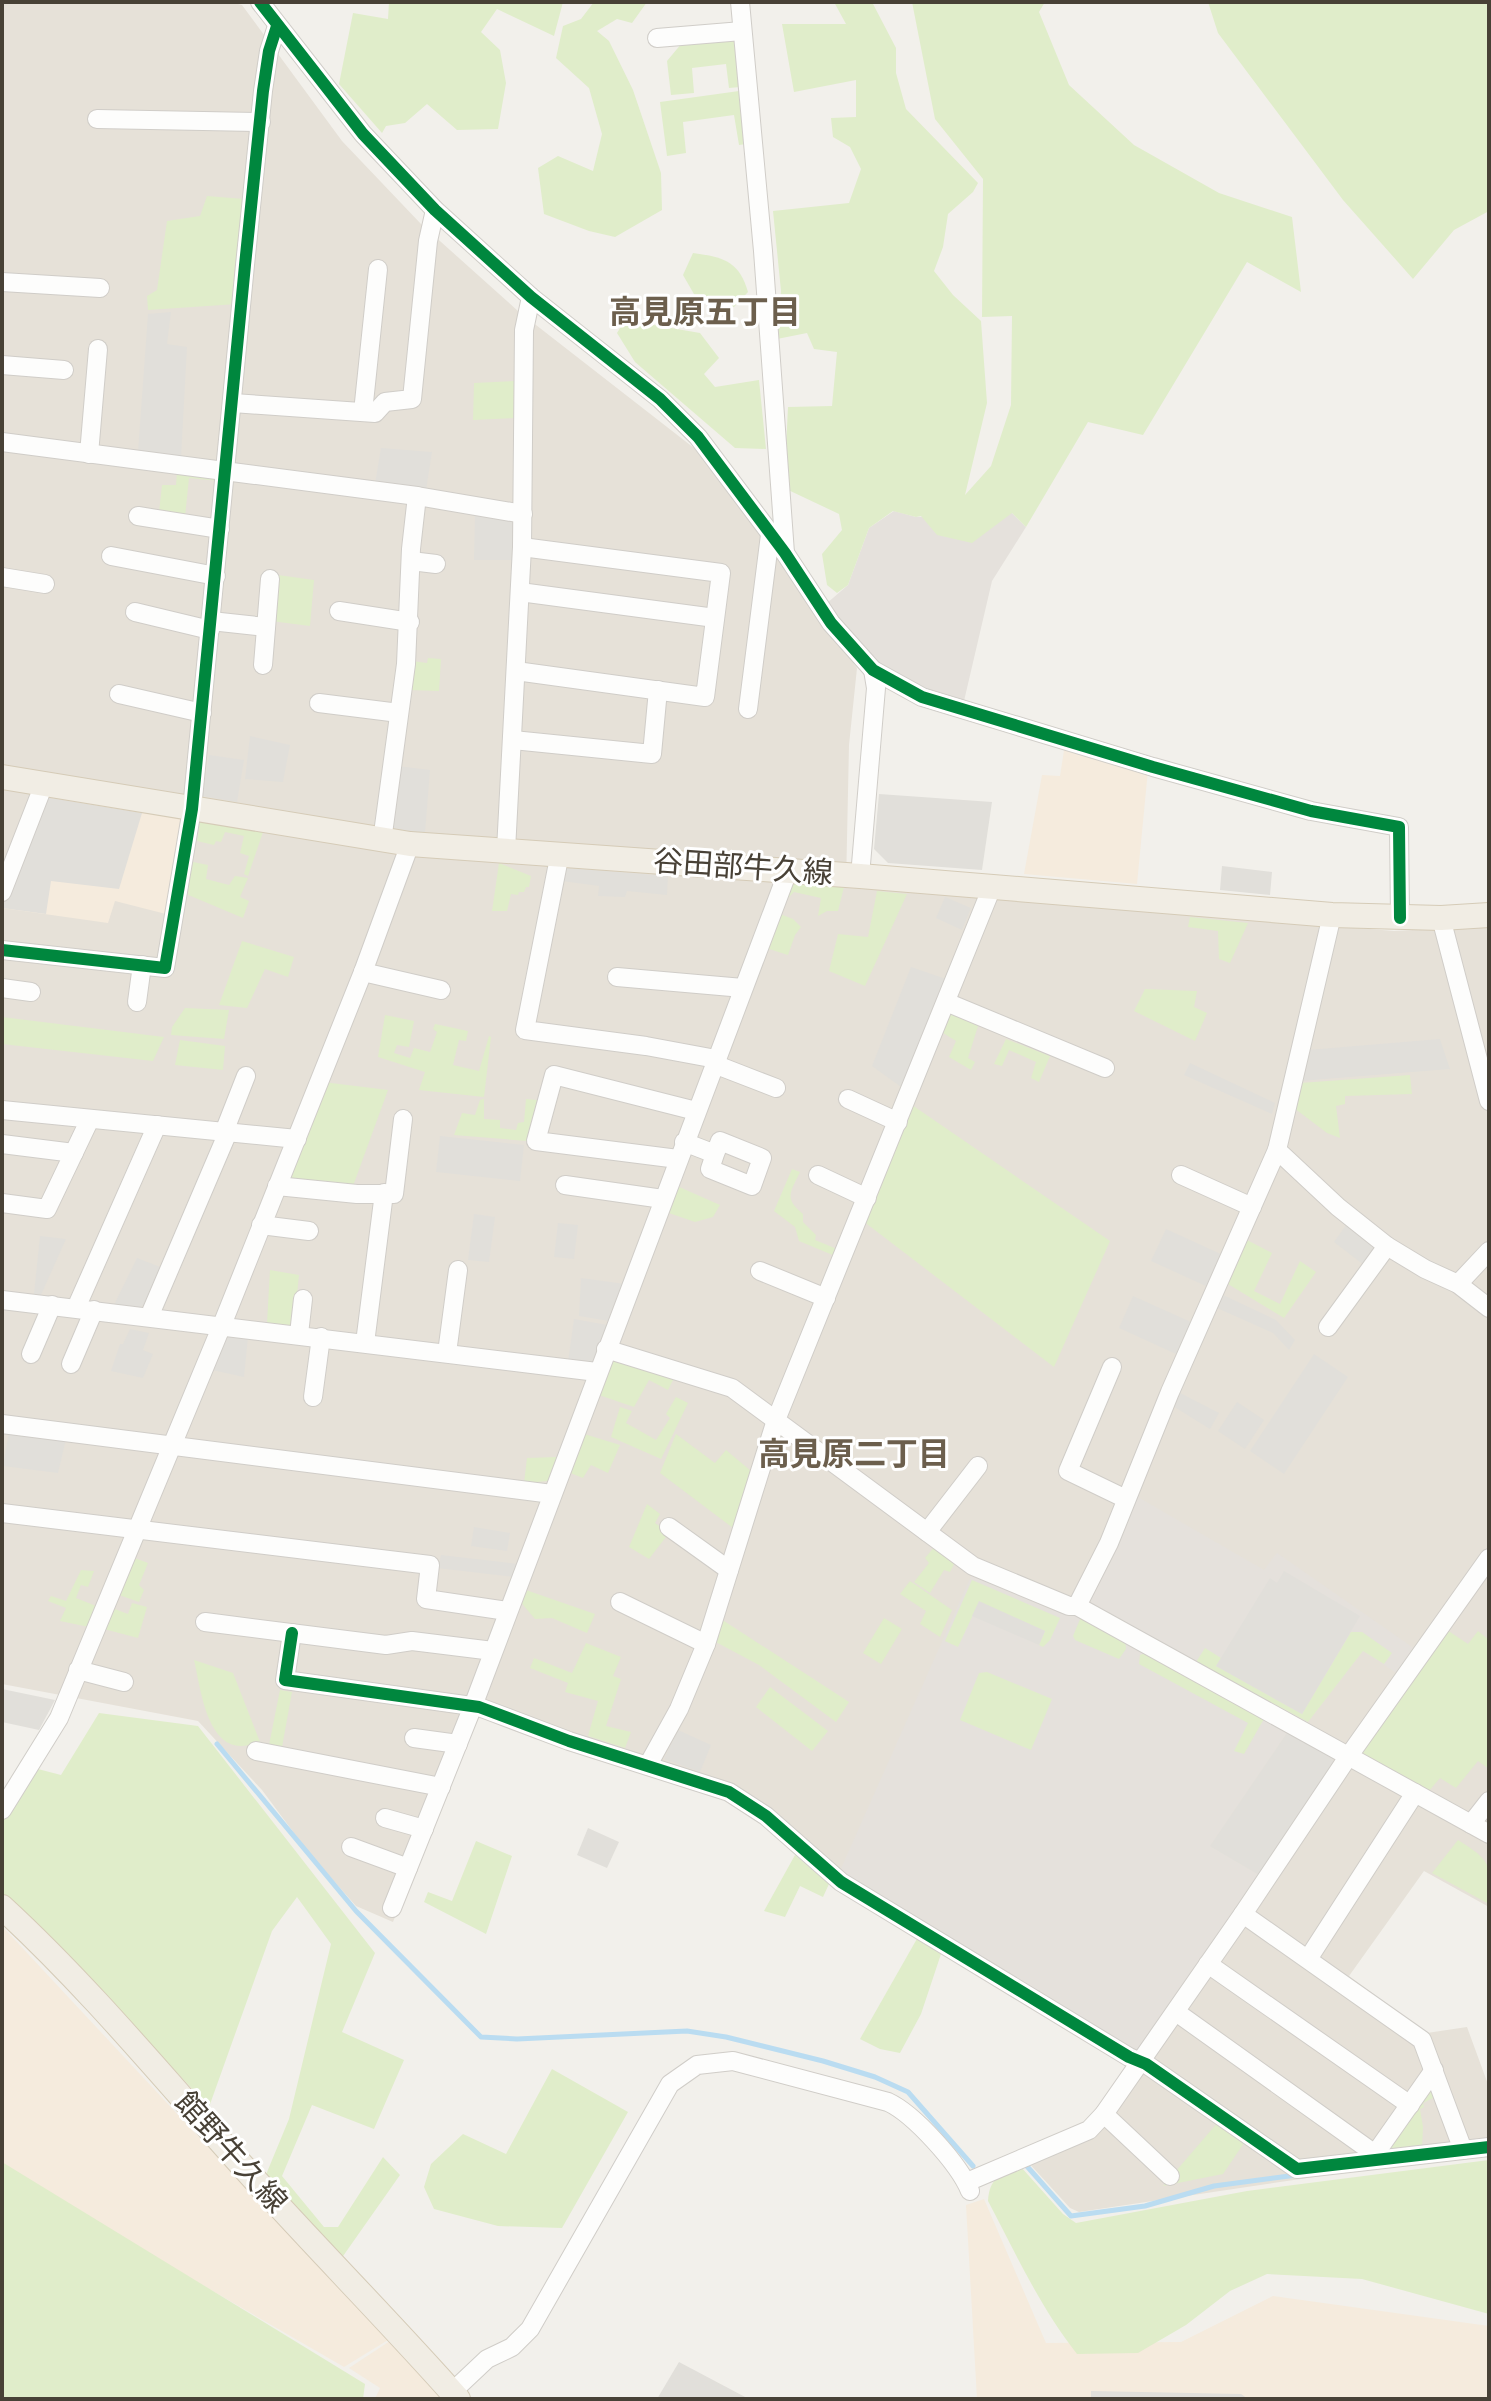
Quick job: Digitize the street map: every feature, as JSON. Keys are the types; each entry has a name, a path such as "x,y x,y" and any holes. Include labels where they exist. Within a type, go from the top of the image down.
{"main road":[{"name":"谷田部牛久線","path":"2,777 410,844 860,876 1332,915 1400,918 1489,915"},
{"name":"館野牛久線","path":"2,1907 47,1948 111,2016 322,2255 455,2395"}],"street":[{"path":"260,2 363,134 435,210 531,297 660,399 698,437 785,553 831,623 873,670 922,697 1161,769 1311,811 1399,827 1400,918"},
{"path":"740,2 763,251 785,553"},
{"path":"2,950 165,968 192,809 261,122 269,51 277,26"},
{"path":"657,38 742,31"},
{"path":"97,119 261,122"},
{"path":"233,403 375,413 385,402 412,399 428,241 435,210"},
{"path":"363,412 378,269"},
{"path":"2,282 100,288"},
{"path":"506,850 522,547 524,330 531,297"},
{"path":"89,454 98,349"},
{"path":"2,365 64,370"},
{"path":"2,442 417,496 523,514"},
{"path":"382,841 410,622 417,496"},
{"path":"138,516 220,529"},
{"path":"748,709 770,535"},
{"path":"516,671 705,697 721,573 522,547"},
{"path":"111,556 216,576"},
{"path":"411,561 436,564"},
{"path":"2,577 45,584"},
{"path":"263,665 270,579"},
{"path":"520,592 715,618"},
{"path":"339,611 410,622"},
{"path":"135,612 211,626 266,627"},
{"path":"860,876 876,688 873,670"},
{"path":"513,740 652,754 658,690"},
{"path":"119,694 202,713"},
{"path":"319,703 399,713"},
{"path":"2,892 44,784"},
{"path":"2,1810 59,1718 297,1139 410,844"},
{"path":"560,853 525,1030 646,1046 715,1061 776,1088"},
{"path":"392,1908 473,1706 788,871"},
{"path":"648,1765 679,1709 706,1644 776,1420 992,887"},
{"path":"1077,1606 1109,1543 1170,1392 1277,1150 1332,915"},
{"path":"1441,918 1485,1072 1489,1101"},
{"path":"137,1002 142,965"},
{"path":"363,972 441,990"},
{"path":"617,977 743,988"},
{"path":"2,988 31,992"},
{"path":"946,1002 1105,1068"},
{"path":"696,1111 554,1075 536,1141 715,1154"},
{"path":"149,1317 246,1076"},
{"path":"848,1099 898,1122"},
{"path":"2,1110 297,1139"},
{"path":"2,1203 47,1209 90,1119"},
{"path":"277,1186 357,1194 394,1194 403,1119"},
{"path":"71,1364 85,1309 157,1125"},
{"path":"2,1144 74,1153"},
{"path":"1277,1150 1338,1207 1387,1246 1458,1284 1489,1308"},
{"path":"818,1175 867,1198"},
{"path":"1181,1175 1252,1207"},
{"path":"565,1185 663,1199"},
{"path":"365,1343 384,1193"},
{"path":"261,1225 309,1231"},
{"path":"1328,1327 1387,1246"},
{"path":"1458,1284 1489,1251"},
{"path":"447,1353 458,1270"},
{"path":"760,1271 826,1298"},
{"path":"299,1334 303,1299"},
{"path":"2,1300 597,1372"},
{"path":"31,1354 52,1305"},
{"path":"313,1397 321,1337"},
{"path":"606,1349 732,1388 973,1566 1069,1606 1077,1606 1489,1834"},
{"path":"1112,1367 1068,1471 1126,1499"},
{"path":"2,1424 552,1494"},
{"path":"927,1532 978,1466"},
{"path":"2,1513 430,1565 426,1599 507,1611"},
{"path":"669,1527 729,1570"},
{"path":"455,2395 487,2359 521,2341 670,2084 697,2065 733,2061 888,2102 912,2117 969,2188 1089,2130 1104,2114 1176,2012 1348,1757 1489,1558"},
{"path":"620,1602 706,1644"},
{"path":"205,1622 386,1645 412,1641 493,1651"},
{"path":"292,1633 285,1680 473,1706 569,1741 729,1792 766,1816 841,1882 1139,2061 1297,2169 1375,2157 1489,2147"},
{"path":"78,1670 124,1682"},
{"path":"414,1738 458,1744"},
{"path":"256,1751 441,1787"},
{"path":"1308,1959 1415,1793"},
{"path":"1471,1824 1489,1801"},
{"path":"385,1818 424,1829"},
{"path":"351,1847 408,1868"},
{"path":"1243,1914 1418,2035 1426,2047 1463,2150"},
{"path":"1208,1964 1410,2105"},
{"path":"1176,2012 1375,2157"},
{"path":"1375,2157 1434,2070"},
{"path":"1104,2114 1170,2176"}],"shaded area":[{"path":"2,2 230,2 242,5 342,141 421,224 518,311 694,448 784,564 857,668 849,745 846,886 1394,931 1489,926 1489,1907 1424,1871 1349,1976 1427,2033 1467,2027 1489,2087 1489,2151 1079,2212 1070,2208 1027,2161 1095,2133 1139,2068 839,1873 777,1819 485,1705 473,1717 393,1922 356,1906 309,1853 262,1790 198,1721 2,1684"},
{"path":"171,312 167,344 187,347 181,457 138,452 148,314"},
{"path":"381,448 432,452 426,490 375,484"},
{"path":"894,511 916,517 1012,513 1026,527 992,581 964,701 916,689 869,659 826,604 848,585 869,528"},
{"path":"475,513 509,517 515,522 514,560 474,560"},
{"path":"250,736 290,745 283,782 245,779"},
{"path":"1065,744 1148,770 1137,884 1024,874 1042,775 1060,776"},
{"path":"209,755 244,760 237,802 202,796"},
{"path":"397,766 430,770 425,833 388,829"},
{"path":"879,794 992,802 982,870 888,863 874,849"},
{"path":"45,797 179,818 184,823 166,914 115,901 108,923 2,908"},
{"path":"45,797 142,813 119,889 51,881 46,914 2,908"},
{"path":"1222,866 1272,872 1270,895 1220,890"},
{"path":"567,868 668,876 667,895 627,891 625,897 598,896 599,886 562,881"},
{"path":"945,897 971,908 962,930 936,918"},
{"path":"911,967 946,979 904,1089 872,1066"},
{"path":"1440,1039 1450,1069 1300,1081 1308,1050"},
{"path":"1190,1063 1275,1103 1272,1114 1184,1075"},
{"path":"440,1136 524,1145 520,1181 436,1172"},
{"path":"474,1214 495,1217 489,1262 468,1260"},
{"path":"1349,1221 1376,1249 1364,1265 1334,1242"},
{"path":"558,1223 578,1225 574,1259 554,1257"},
{"path":"1166,1229 1223,1255 1208,1287 1151,1261"},
{"path":"40,1236 66,1239 41,1295 34,1294"},
{"path":"137,1258 163,1268 147,1303 139,1308 114,1305"},
{"path":"581,1278 625,1284 609,1321 579,1316"},
{"path":"1223,1295 1276,1320 1295,1340 1289,1350 1273,1333 1217,1308"},
{"path":"1133,1296 1191,1322 1176,1354 1119,1328"},
{"path":"574,1319 607,1325 594,1360 587,1364 568,1362"},
{"path":"130,1329 149,1333 143,1350 153,1354 143,1378 111,1371 120,1344 123,1344"},
{"path":"226,1335 248,1337 244,1377 212,1370"},
{"path":"1314,1354 1348,1377 1284,1474 1250,1451"},
{"path":"1180,1393 1219,1413 1210,1429 1173,1406"},
{"path":"1237,1402 1264,1420 1245,1449 1218,1431"},
{"path":"9,1432 66,1439 58,1473 3,1466"},
{"path":"1136,1496 1264,1570 1277,1553 1415,1649 1398,1674 1363,1651 1308,1722 1092,1605 1090,1597"},
{"path":"474,1527 510,1533 507,1551 471,1546"},
{"path":"441,1555 519,1564 514,1577 437,1568"},
{"path":"1284,1571 1360,1616 1302,1714 1216,1666 1270,1578 1277,1583"},
{"path":"973,1572 1088,1620 1289,1730 1210,1846 1259,1875 1139,2052 1130,2053 839,1873"},
{"path":"979,1601 1045,1631 1039,1645 972,1616"},
{"path":"2,1689 55,1700 39,1730 2,1722"},
{"path":"678,1730 711,1745 700,1772 664,1759"},
{"path":"1289,1730 1333,1755 1333,1762 1259,1875 1210,1846"},
{"path":"588,1828 619,1842 607,1868 577,1855"},
{"path":"2,1926 388,2340 344,2367 2,2169"},
{"path":"984,2199 1046,2343 1181,2342 1273,2296 1489,2326 1489,2399 977,2399 966,2205"},
{"path":"390,2341 444,2399 375,2399 380,2388 349,2368"},
{"path":"679,2362 747,2398 747,2399 657,2399"},
{"path":"1091,2391 1241,2394 1248,2399 1091,2399"}],"green space":[{"path":"389,2 563,2 554,36 497,9 481,32 500,50 506,83 498,129 457,130 427,104 405,123 386,126 382,133 339,84 353,13 388,19"},
{"path":"594,2 647,2 632,23 617,19 597,31 609,41 633,90 661,173 662,210 615,237 544,214 538,168 558,156 593,171 602,134 589,88 556,58 563,26 581,19"},
{"path":"834,2 872,2 896,48 896,73 906,109 978,183 973,192 948,214 943,247 934,271 953,295 981,321 987,403 965,495 991,466 1011,405 1012,316 982,317 983,179 935,119 912,2 1045,2 1039,12 1069,85 1134,145 1219,193 1292,217 1301,292 1247,262 1143,435 1088,422 1026,527 1012,513 972,543 937,535 921,516 893,511 869,528 848,585 837,593 827,585 822,554 842,530 839,514 784,488 788,407 832,406 837,352 814,349 807,333 777,339 781,291 773,211 849,203 861,169 850,147 833,137 831,118 856,117 856,80 794,92 782,24 846,24"},
{"path":"1208,2 1489,2 1489,211 1454,230 1413,279 1343,200 1218,33"},
{"path":"735,37 740,87 729,88 726,64 692,68 694,93 671,95 667,61 682,43"},
{"path":"739,91 746,144 739,145 734,115 683,122 686,153 667,156 660,102"},
{"path":"207,196 244,199 237,304 148,310 147,296 157,290 167,221 200,216"},
{"path":"693,253 721,259 740,273 748,292 734,307 698,301 683,275"},
{"path":"625,320 700,333 719,358 704,374 715,387 759,380 766,449 735,448 635,362 617,333"},
{"path":"515,381 516,418 473,420 474,383"},
{"path":"177,472 214,475 219,481 189,478 185,517 159,512 162,485 176,485"},
{"path":"278,575 314,580 310,626 271,621"},
{"path":"428,658 441,659 439,691 410,690 412,661 427,663"},
{"path":"200,822 263,832 248,876 244,874 249,856 240,853 244,836 225,832 221,842 216,841 214,845 197,841"},
{"path":"193,862 208,865 206,879 229,885 235,876 248,878 240,897 249,901 243,918 186,894"},
{"path":"499,863 531,876 529,887 524,892 511,894 507,911 492,911"},
{"path":"790,883 844,887 838,911 827,911 818,916 821,898 794,892 784,902"},
{"path":"877,891 907,894 865,986 829,971 838,934 868,937"},
{"path":"780,914 793,919 801,927 788,955 766,948"},
{"path":"1190,917 1248,923 1230,963 1219,959 1218,931 1188,927"},
{"path":"242,941 294,957 288,977 265,969 247,1008 219,1005"},
{"path":"1145,989 1197,991 1194,1007 1207,1013 1195,1041 1134,1011"},
{"path":"185,1008 229,1010 224,1039 171,1035 172,1027"},
{"path":"947,1012 978,1026 968,1058 975,1062 971,1070 949,1057 956,1041 940,1031"},
{"path":"385,1015 414,1021 409,1047 397,1045 394,1053 410,1058 414,1048 430,1052 437,1032 433,1029 435,1024 468,1031 466,1041 459,1040 453,1065 479,1071 491,1037 484,1097 419,1090 425,1072 378,1057"},
{"path":"2,1017 164,1037 153,1061 2,1044"},
{"path":"1006,1039 1050,1056 1039,1082 1031,1078 1036,1062 1009,1050 1002,1066 994,1064"},
{"path":"180,1040 225,1046 223,1070 175,1065"},
{"path":"1410,1075 1412,1094 1345,1096 1345,1104 1336,1106 1340,1138 1327,1133 1294,1108 1300,1083"},
{"path":"323,1082 388,1090 353,1186 285,1180"},
{"path":"484,1099 484,1119 500,1120 500,1128 516,1130 518,1123 524,1122 526,1099 537,1100 527,1141 454,1135 462,1113 475,1115 480,1100"},
{"path":"912,1105 1110,1241 1054,1367 863,1221"},
{"path":"792,1169 800,1172 792,1190 793,1204 803,1214 803,1222 816,1235 815,1240 837,1249 835,1256 799,1241 795,1227 774,1211"},
{"path":"677,1186 720,1205 713,1217 695,1222 666,1212"},
{"path":"1247,1240 1272,1253 1254,1291 1280,1304 1300,1261 1316,1272 1284,1318 1228,1284"},
{"path":"270,1270 299,1275 294,1323 290,1326 267,1323"},
{"path":"611,1357 674,1378 668,1390 649,1380 634,1407 596,1394"},
{"path":"676,1397 688,1403 661,1459 611,1437 620,1407 632,1411 626,1423 656,1440 670,1418 666,1414"},
{"path":"581,1433 620,1445 608,1473 591,1465 583,1478 568,1472"},
{"path":"676,1434 715,1463 726,1450 751,1471 733,1528 660,1473"},
{"path":"557,1457 548,1481 524,1483 527,1458"},
{"path":"647,1504 660,1514 655,1523 669,1533 649,1559 629,1547"},
{"path":"936,1545 955,1562 950,1572 944,1570 930,1593 914,1582 929,1563 925,1558"},
{"path":"132,1557 148,1563 139,1585 144,1590 139,1602 119,1595"},
{"path":"81,1570 94,1571 88,1587 81,1585 76,1598 96,1606 89,1627 60,1621 66,1608 48,1601 51,1596 66,1601"},
{"path":"972,1580 1060,1618 1050,1640 1043,1647 1039,1645 1045,1631 979,1602 958,1647 945,1641"},
{"path":"910,1581 952,1610 940,1637 920,1624 926,1611 900,1594"},
{"path":"523,1589 595,1614 587,1633 552,1618 535,1619 518,1599"},
{"path":"132,1603 147,1607 138,1638 104,1629 112,1608 128,1614"},
{"path":"1081,1617 1125,1640 1126,1649 1119,1659 1075,1640 1073,1636"},
{"path":"884,1618 902,1629 881,1664 863,1653"},
{"path":"721,1619 849,1702 836,1722 759,1665 712,1640"},
{"path":"1447,1630 1468,1644 1478,1631 1489,1640 1489,1769 1478,1761 1456,1788 1440,1778 1428,1792 1357,1752"},
{"path":"1351,1632 1362,1632 1392,1653 1384,1664 1363,1651 1308,1722 1196,1662 1205,1648 1221,1658 1216,1666 1302,1714"},
{"path":"586,1643 621,1657 613,1676 621,1679 606,1726 631,1732 625,1748 588,1736 598,1701 565,1692 568,1683 530,1668 534,1658 572,1673"},
{"path":"1148,1652 1265,1717 1244,1754 1234,1751 1248,1723 1139,1664 1140,1655"},
{"path":"194,1660 233,1673 260,1742 241,1746 229,1743 220,1736 212,1725 202,1698"},
{"path":"987,1672 1052,1699 1031,1750 960,1720 979,1673"},
{"path":"770,1687 828,1731 812,1751 756,1707"},
{"path":"280,1690 292,1692 282,1747 269,1745"},
{"path":"99,1713 198,1726 375,1953 342,2032 404,2060 374,2129 312,2105 282,2176 324,2227 338,2227 383,2157 400,2175 341,2259 265,2177 289,2119 331,1944 297,1897 272,1931 209,2107 59,1946 2,1895 2,1822 34,1768 61,1775"},
{"path":"1458,1840 1487,1864 1489,1904 1432,1873"},
{"path":"476,1841 512,1856 486,1934 424,1902 428,1892 452,1901"},
{"path":"795,1855 829,1884 823,1897 800,1886 785,1917 764,1911"},
{"path":"918,1937 942,1951 921,2014 900,2053 880,2049 860,2039"},
{"path":"552,2069 628,2112 562,2228 498,2226 434,2209 424,2187 431,2164 463,2134 506,2154"},
{"path":"1427,2090 1437,2092 1437,2096 1423,2103 1424,2107 1420,2109 1422,2147 1392,2150 1389,2144"},
{"path":"1219,2121 1246,2140 1223,2174 1163,2186"},
{"path":"1489,2160 1489,2314 1362,2279 1267,2274 1230,2291 1186,2325 1138,2353 1077,2354 1040,2299 988,2201 994,2182 1021,2167 1063,2214 1076,2223 1247,2191"},
{"path":"2,2162 365,2384 363,2399 2,2399"}],"waterway":[{"path":"217,1744 356,1911 481,2037 517,2039 687,2031 726,2037 823,2061 875,2077 908,2092 973,2166"},
{"path":"1025,2164 1071,2216 1145,2206 1214,2186 1297,2175"}],"cycle path":[{"path":"260,2 363,134 435,210 531,297 660,399 698,437 785,553 831,623 873,670 922,697 1153,767 1311,811 1399,827 1400,918"},
{"path":"2,950 165,968 192,809 263,91 269,51 277,26"},
{"path":"292,1633 285,1680 479,1707 569,1741 729,1792 766,1816 841,1882 1129,2057 1146,2064 1297,2169 1489,2147"}],"district":[{"name":"高見原五丁目","path":"705,312"},
{"name":"高見原二丁目","path":"854,1454"}]}
